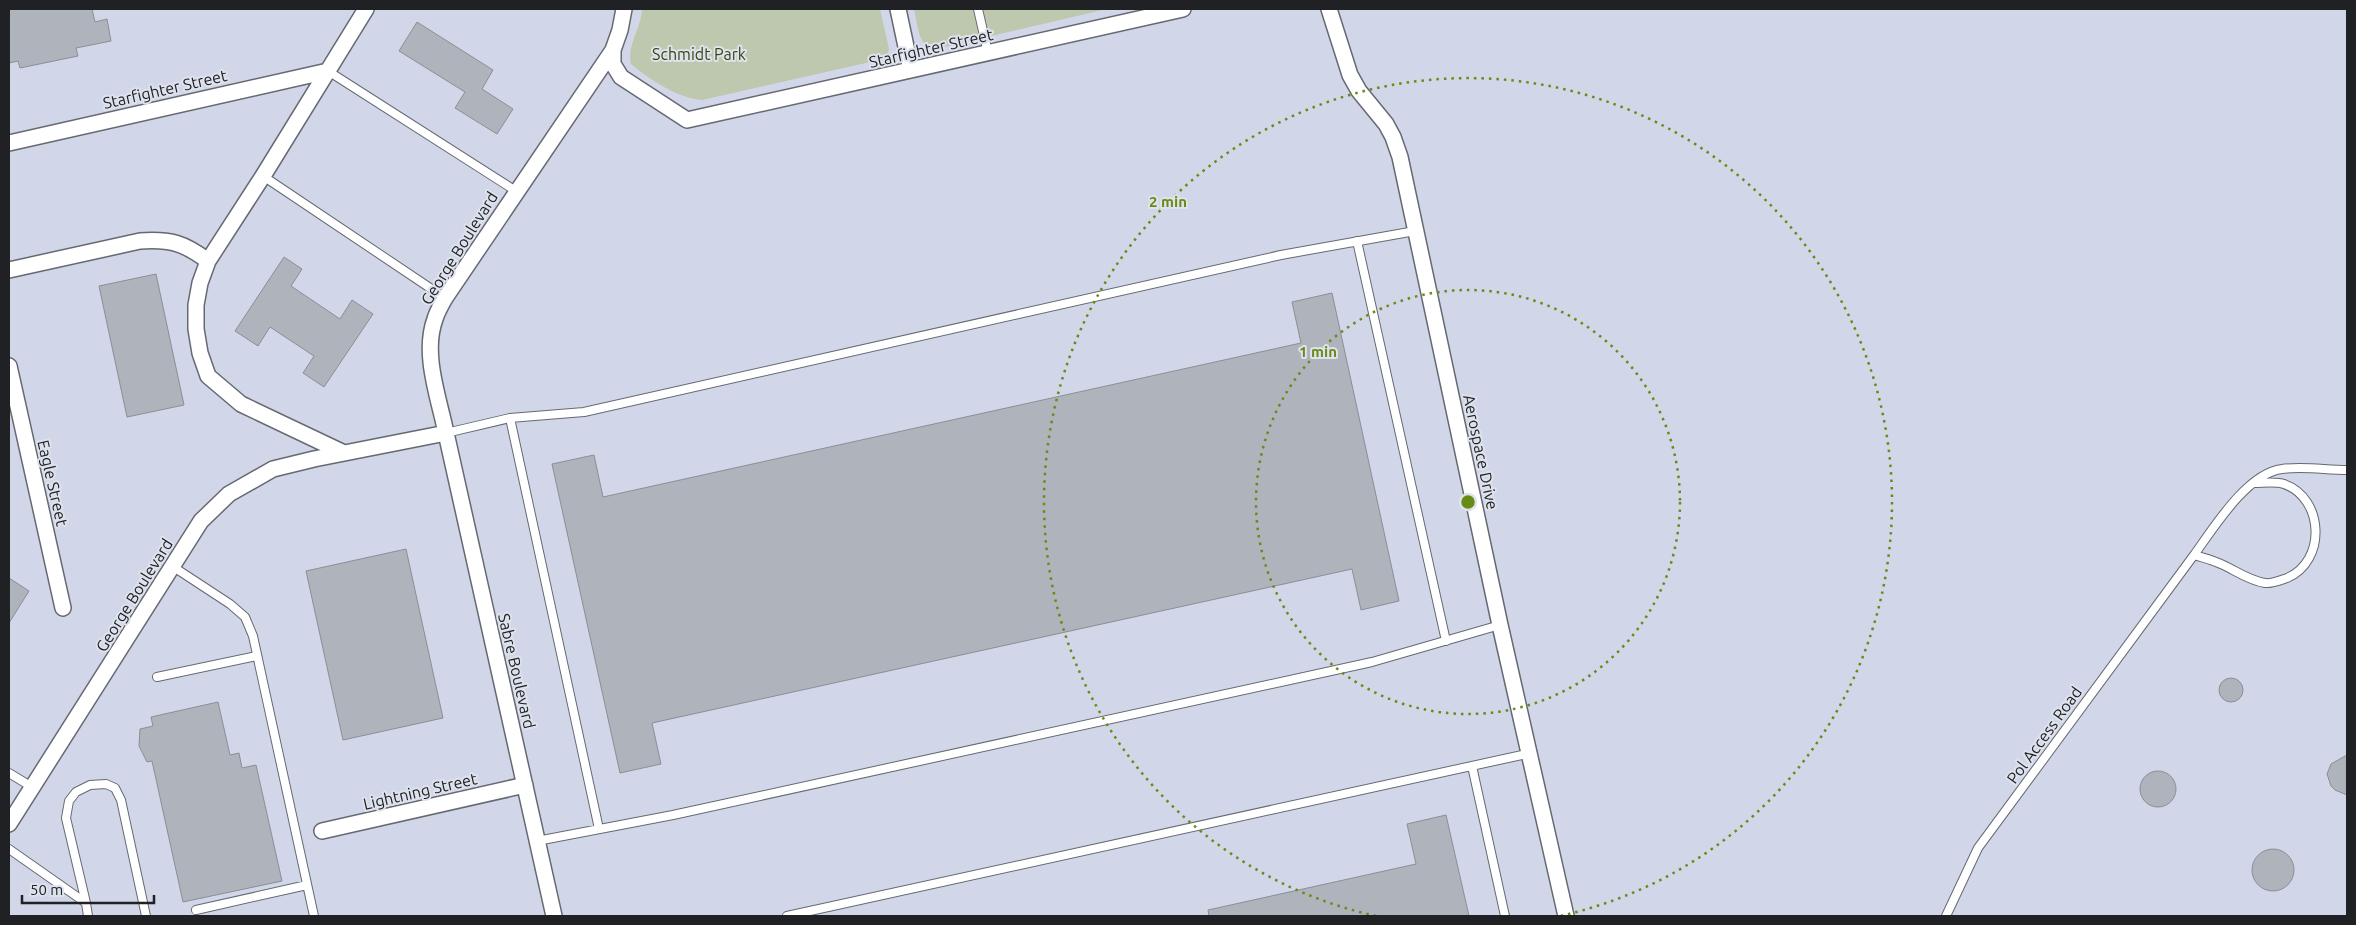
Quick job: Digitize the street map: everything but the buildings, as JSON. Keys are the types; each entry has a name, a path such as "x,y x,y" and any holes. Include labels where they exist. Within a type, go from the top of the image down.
{"street":[{"path":"344,453 241,404 208,376 200,353 196,329 196,305 200,283 208,261 366,9"},
{"name":"George Boulevard","path":"9,824 201,521 229,494 274,470 344,453 446,433 431,361 431,340 434,320 445,298 613,50 620,30 624,9"},
{"path":"898,9 911,70"},
{"name":"Starfighter Street","path":"613,50 613,64 620,77 687,120 1183,9"},
{"name":"Aerospace Drive","path":"1329,9 1350,75 1394,137 1400,157 1500,624 1531,753 1566,916"},
{"name":"Starfighter Street","path":"9,143 328,71"},
{"path":"9,270 140,241 157,240 176,242 192,249 208,261"},
{"name":"Eagle Street","path":"9,366 63,608"},
{"name":"Sabre Boulevard","path":"446,433 554,916"},
{"name":"Lightning Street","path":"322,831 525,785"}],"lane":[{"path":"978,9 988,53"},
{"path":"328,71 516,191"},
{"path":"263,176 445,298"},
{"path":"446,433 510,418 584,412 1271,257 1416,231"},
{"path":"1357,241 1446,641"},
{"path":"510,418 599,829"},
{"path":"2254,483 2283,484 2300,493 2311,510 2316,534 2311,558 2298,573 2266,583 2244,578 2217,562 2194,555 2236,498 2254,483 2271,472 2282,469 2347,470"},
{"name":"Pol Access Road","path":"1946,916 1978,848 2194,555"},
{"path":"172,566 230,604 245,617 253,636 314,916"},
{"path":"537,841 1372,662 1500,624"},
{"path":"157,677 257,656"},
{"path":"787,916 1531,753"},
{"path":"1472,766 1505,916"},
{"path":"9,773 32,787"},
{"path":"88,916 66,818 69,801 76,792 90,784 106,784 115,788 121,800 146,916"},
{"path":"9,849 86,903"},
{"path":"196,910 307,885"}],"shaded area":[{"path":"9,9 2347,9 2347,916 9,916"}],"green space":[{"name":"Schmidt Park","path":"642,9 880,9 889,49 887,55 879,60 702,100 693,99 665,87 646,76 631,64 632,43 640,23"},
{"path":"914,9 1107,9 935,49 925,44 919,34"}]}
